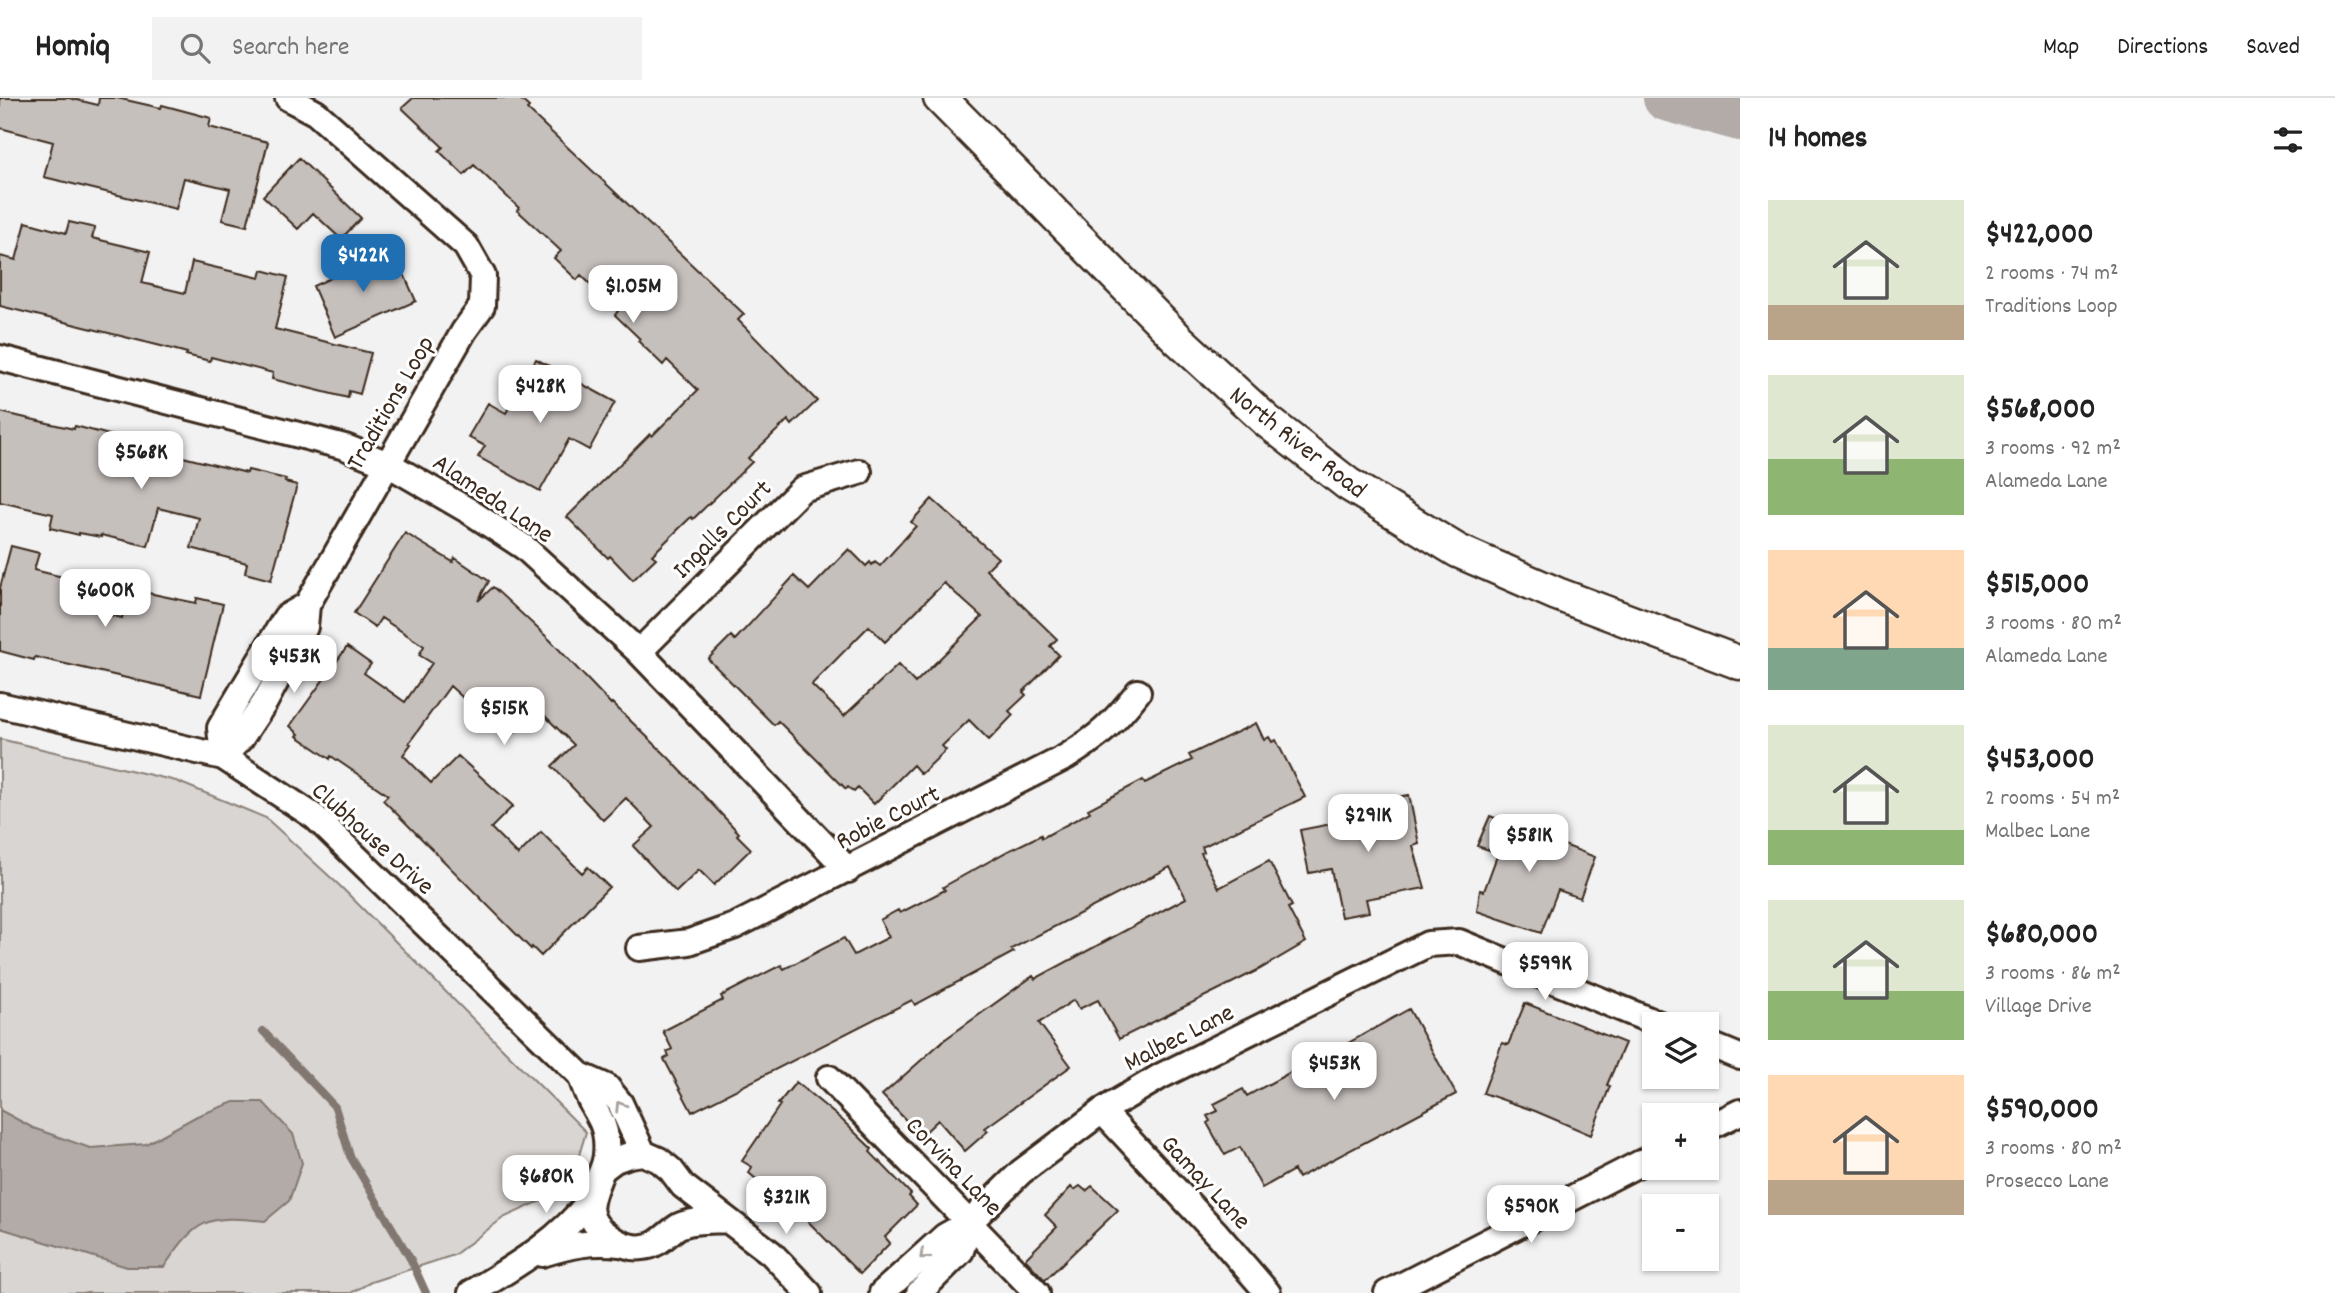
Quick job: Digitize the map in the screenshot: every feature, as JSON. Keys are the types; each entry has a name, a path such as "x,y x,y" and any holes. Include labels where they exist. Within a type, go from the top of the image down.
{"main road":[{"name":"North River Road","path":"940,98 1179,340 1266,421 1348,484 1458,551 1557,594 1740,663"}],"street":[{"name":"Traditions Loop","path":"223,757 220,728 286,617 307,605 464,331 482,306 483,276 466,246 316,113 288,98"},
{"name":"Alameda Lane","path":"0,358 345,447 388,464 469,511 523,547 639,652 848,870"},
{"name":"Ingalls Court","path":"639,652 802,489 859,472"},
{"name":"Robie Court","path":"639,948 688,942 735,926 848,870 1098,738 1138,692"},
{"name":"Clubhouse Drive","path":"0,705 223,757 315,817 580,1075 607,1087 629,1120 643,1153"},
{"name":"Malbec Lane","path":"882,1293 945,1236 970,1222 1021,1172 1101,1111 1161,1076 1428,944 1459,943 1642,1017"},
{"path":"1719,1048 1740,1057"},
{"name":"Clubhouse Drive","path":"528,1258 577,1218 590,1200 603,1169 606,1131 580,1075"},
{"name":"Corvina Lane","path":"829,1078 1037,1293"},
{"name":"Gamay Lane","path":"1101,1111 1217,1234 1268,1293"},
{"path":"1719,1122 1740,1112"},
{"path":"603,1169 615,1160 643,1153 659,1160 683,1186 771,1253 809,1293"},
{"path":"1387,1293 1642,1162"},
{"path":"680,1226 684,1209 683,1186"},
{"path":"590,1200 593,1221 605,1234 620,1244"},
{"path":"471,1293 528,1258 567,1246 593,1242 633,1248 647,1247 665,1239 680,1226 727,1220"},
{"name":"Malbec Lane","path":"919,1293 961,1251 970,1222"}],"shaded area":[{"path":"0,739 176,781 266,818 340,886 586,1132 569,1188 503,1218 454,1255 371,1282 351,1293 0,1293"},
{"path":"234,1102 263,1102 293,1134 302,1163 289,1201 265,1221 229,1219 205,1223 186,1238 164,1267 127,1267 0,1228 0,1110 33,1128 90,1148 146,1144 197,1116"}],"building":[{"path":"0,98 69,98 98,105 99,98 117,98 161,108 162,105 211,118 209,127 268,142 247,226 222,220 230,189 184,178 176,209 44,177 53,142 0,128"},
{"path":"413,98 519,98 529,107 527,109 744,314 738,320 817,401 792,425 788,420 748,458 752,462 652,555 656,558 633,580 567,517 698,390 667,360 663,365 638,341 640,339 615,315 618,311 581,275 577,280 554,258 561,251 474,165 464,175 439,151 443,147 402,108"},
{"path":"299,158 361,218 341,239 313,213 298,229 263,196"},
{"path":"26,222 66,233 69,222 95,228 92,238 150,252 142,283 185,293 192,262 260,278 262,270 288,277 275,329 371,353 360,394 349,391 348,398 272,379 273,373 211,357 210,361 0,306 0,256 16,260"},
{"path":"388,252 398,274 403,272 416,301 335,337 313,286"},
{"path":"536,359 615,402 589,450 569,439 540,491 478,457 485,446 468,437 488,403 506,413"},
{"path":"0,412 74,429 75,426 163,452 247,473 248,470 286,479 285,482 297,485 271,580 245,573 247,563 191,548 199,518 158,508 148,546 101,535 79,535 50,528 53,514 0,502"},
{"path":"932,499 998,558 986,570 1057,639 1050,646 1059,655 1023,692 1026,695 1009,711 1013,715 989,740 969,720 942,746 946,750 921,774 913,765 874,804 858,788 854,792 848,787 846,789 778,721 774,725 708,659 731,636 735,640 794,576 809,590 849,549 866,566 875,562 880,566 916,526 911,522","holes":["944,583 982,617 915,683 898,665 844,716 812,685 869,626 885,642"]},
{"path":"405,533 453,562 455,558 489,581 478,601 493,587 668,757 751,849 714,885 699,870 676,892 633,846 654,827 626,798 603,820 552,766 574,745 538,709 516,731 490,705 481,714 450,686 403,755 431,783 458,756 513,806 491,828 518,855 541,832 582,873 588,867 609,887 541,956 383,800 388,795 297,736 299,734 290,726 347,647 371,664 364,673 405,702 432,663 419,655 424,646 381,618 375,627 354,613"},
{"path":"11,546 39,553 34,570 88,583 82,608 122,618 129,589 196,603 197,598 223,604 201,695 0,651 0,588"},
{"path":"1256,723 1264,740 1269,737 1272,742 1276,740 1305,797 1202,847 1204,852 1201,853 1219,888 1269,861 1292,906 1288,908 1306,942 1260,969 1119,1039 1098,1000 1079,1009 1074,1000 1039,1023 1071,1066 985,1128 988,1131 965,1151 938,1120 921,1136 882,1095 944,1040 1033,976 1035,979 1186,898 1170,867 1011,949 1014,952 915,1005 912,1000 692,1112 664,1059 672,1049 663,1031 723,1000 721,996 781,965 784,969 844,938 854,955 889,937 880,920 945,890 943,887 1008,851 1041,835 1042,838 1090,812 1088,809 1143,780 1145,783 1192,760 1189,755"},
{"path":"1409,795 1419,844 1413,846 1425,888 1366,899 1369,912 1341,917 1331,869 1309,873 1300,830 1362,818 1359,804"},
{"path":"1490,816 1595,857 1580,898 1558,890 1541,933 1477,911 1480,890 1484,891 1498,853 1477,846"},
{"path":"1525,1003 1625,1043 1607,1085 1610,1086 1591,1135 1483,1093 1502,1043 1508,1045"},
{"path":"1409,1009 1456,1094 1298,1178 1294,1170 1262,1188 1240,1147 1225,1155 1207,1123 1210,1121 1207,1116 1218,1111 1214,1104 1243,1089 1247,1096 1298,1068 1300,1070"},
{"path":"796,1082 872,1149 870,1152 911,1194 909,1196 917,1205 885,1237 890,1243 860,1274 778,1191 775,1195 755,1181 749,1173 752,1167 742,1161 780,1105 778,1104"},
{"path":"1080,1186 1086,1191 1092,1186 1118,1210 1045,1280 1025,1259 1057,1227 1045,1215 1071,1187 1074,1190"}],"waterway":[{"path":"1666,98 1740,118"},
{"path":"263,1031 335,1107 350,1156 411,1260 426,1293"}]}
